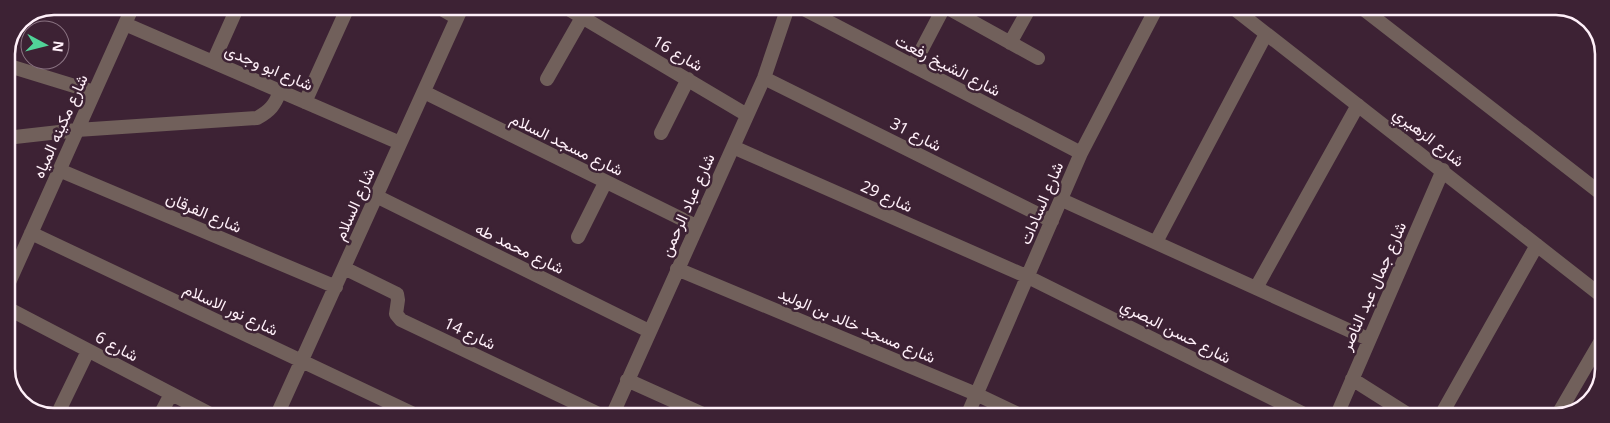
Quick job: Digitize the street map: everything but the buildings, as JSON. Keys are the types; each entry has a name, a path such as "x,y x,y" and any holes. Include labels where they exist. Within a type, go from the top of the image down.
{"street":[{"name":"شارع مكينه المياه","path":"15,258 31,234 128,15"},
{"path":"213,62 234,15"},
{"path":"305,102 344,15"},
{"name":"شارع السلام","path":"280,408 459,15"},
{"path":"547,79 583,15"},
{"name":"شارع 16","path":"590,15 688,79 748,115"},
{"name":"شارع عباد الرحمن","path":"615,408 696,226 748,115 764,78 785,15"},
{"name":"شارع الشيخ رفعت","path":"815,15 1081,153"},
{"path":"913,66 941,15"},
{"path":"959,15 1038,58"},
{"path":"1010,43 1026,15"},
{"name":"شارع السادات","path":"970,408 1081,153 1153,15"},
{"name":"شارع الزهيري","path":"1241,15 1443,170 1595,291"},
{"path":"1371,15 1595,189"},
{"name":"شارع ابو وجدى","path":"125,24 400,143"},
{"path":"1156,242 1266,34"},
{"path":"15,68 94,92"},
{"name":"شارع 31","path":"764,78 1052,222"},
{"path":"661,133 688,79"},
{"path":"15,137 77,130 257,118 272,107 280,91"},
{"name":"شارع مسجد السلام","path":"424,92 605,183 696,226"},
{"path":"1256,288 1358,105"},
{"name":"شارع 29","path":"732,147 1028,277"},
{"name":"شارع الفرقان","path":"59,170 336,287"},
{"name":"شارع جمال عبد الناصر","path":"1339,408 1443,170"},
{"path":"578,237 605,183"},
{"name":"شارع محمد طه","path":"376,196 649,331"},
{"path":"1062,200 1368,339"},
{"name":"شارع نور الاسلام","path":"31,234 401,408"},
{"path":"1445,408 1538,245"},
{"name":"شارع 14","path":"344,268 397,294 396,314 402,320 586,408"},
{"name":"شارع مسجد خالد بن الوليد","path":"677,269 1005,408"},
{"name":"شارع حسن البصري","path":"1028,277 1292,408"},
{"name":"شارع 6","path":"15,313 198,408"},
{"path":"60,408 88,350"},
{"path":"1562,407 1595,351"},
{"path":"1352,379 1398,408"},
{"path":"627,380 689,408"},
{"path":"164,408 171,394"}]}
